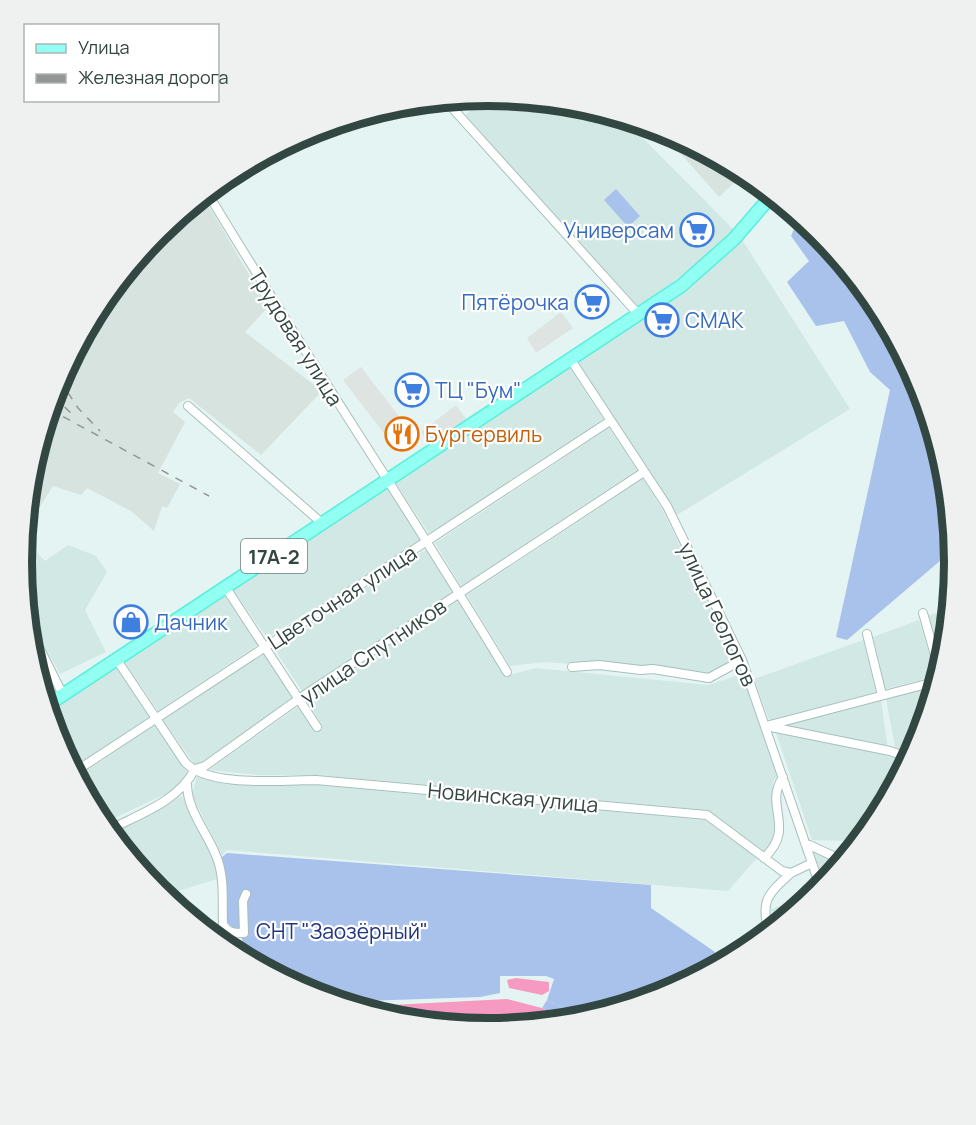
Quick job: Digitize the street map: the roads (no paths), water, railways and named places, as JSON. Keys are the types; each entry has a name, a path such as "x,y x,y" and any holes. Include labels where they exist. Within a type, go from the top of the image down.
{"main road":[{"path":"571,360 681,286 724,249 767,201"},
{"name":"17А-2","path":"53,701 571,360"}],"street":[{"path":"452,108 639,315"},
{"name":"Трудовая улица","path":"211,199 291,332 428,542 507,672"},
{"name":"улица Геологов","path":"571,360 667,506 742,660 817,878"},
{"path":"188,406 323,524"},
{"name":"Цветочная улица","path":"81,768 610,421"},
{"name":"улица Спутников","path":"195,769 205,766 300,698 644,472"},
{"path":"226,588 266,645 317,727"},
{"path":"923,613 935,656"},
{"path":"867,634 882,695"},
{"path":"39,648 63,695"},
{"path":"116,826 177,795 187,784 195,769 185,762 117,660"},
{"path":"572,667 599,665 641,670 653,669 709,678 742,660"},
{"path":"766,726 928,683"},
{"path":"766,726 901,755"},
{"name":"Новинская улица","path":"195,769 222,778 316,780 707,815 782,871 790,873"},
{"path":"764,858 778,840 780,828 776,790 783,777"},
{"path":"187,784 187,796 218,859 223,882 223,924 233,933 244,933 243,901 246,894"},
{"path":"805,843 836,857"},
{"path":"767,924 764,907 766,899 790,873 812,863"}],"railway":[{"path":"66,389 78,408 100,431"},
{"path":"61,403 74,416"},
{"path":"57,413 209,496"}],"place":[{"name":"Универсам","path":"697,230"},
{"name":"Пятёрочка","path":"592,302"},
{"name":"СМАК","path":"662,320"},
{"name":"ТЦ \"Бум\"","path":"412,390"},
{"name":"Бургервиль","path":"402,434"},
{"name":"Дачник","path":"131,622"}],"park label":[{"name":"СНТ \"Заозёрный\"","path":"342,931"}]}
